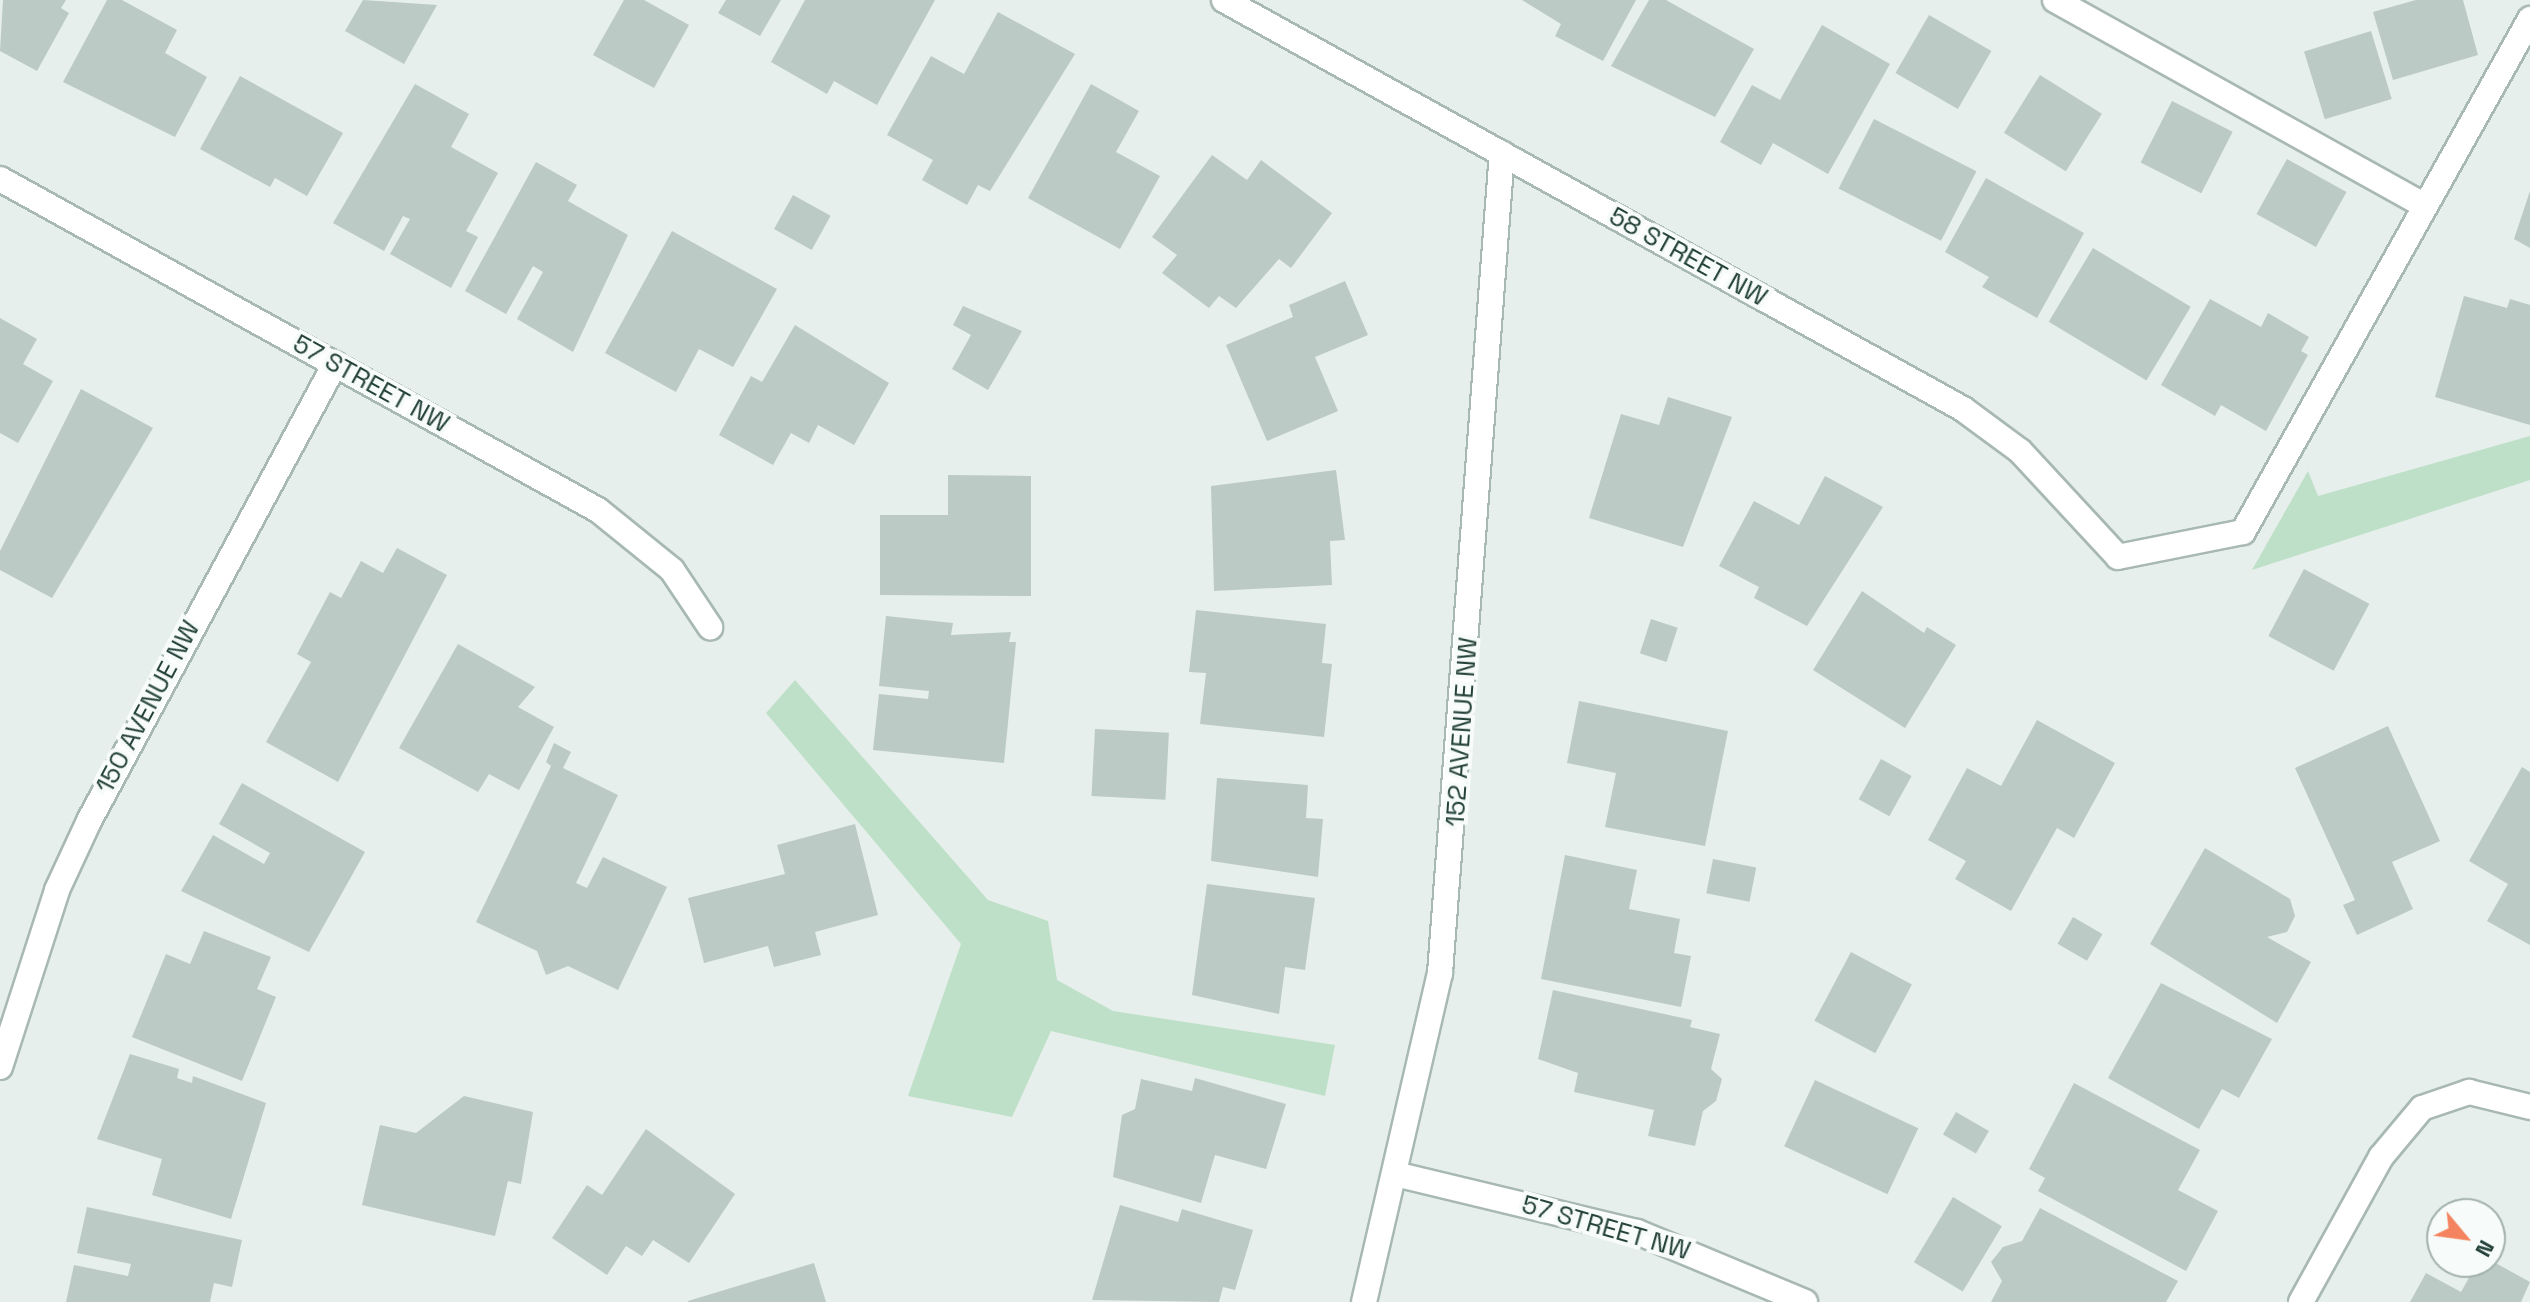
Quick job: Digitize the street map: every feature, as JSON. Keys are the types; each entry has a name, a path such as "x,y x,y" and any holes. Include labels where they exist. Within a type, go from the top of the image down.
{"street":[{"name":"58 STREET NW","path":"1224,0 1963,409 2020,451 2118,557 2243,532 2425,206"},
{"path":"2055,0 2425,206 2530,19"},
{"name":"152 AVENUE NW","path":"1364,1302 1399,1175 1440,973 1452,872 1502,153"},
{"name":"57 STREET NW","path":"0,179 335,364 641,539 672,570 710,627"},
{"name":"150 AVENUE NW","path":"0,1067 57,890 90,819 335,364"},
{"path":"2301,1302 2381,1157 2422,1108 2469,1092 2530,1107"},
{"name":"57 STREET NW","path":"1399,1175 1637,1232 1805,1302"}],"green space":[{"path":"2530,436 2530,480 2252,570 2308,471 2318,496"},
{"path":"795,680 988,900 1048,921 1057,980 1113,1011 1335,1045 1325,1096 1051,1031 1012,1117 908,1096 961,944 766,713"}],"building":[{"path":"3,0 66,0 61,8 69,13 37,71 0,51"},
{"path":"107,0 122,0 177,30 165,53 207,77 175,137 63,82"},
{"path":"363,0 437,5 404,64 345,31"},
{"path":"624,0 644,0 689,25 654,88 593,55"},
{"path":"726,0 781,0 760,36 718,13"},
{"path":"805,0 935,0 877,105 834,81 827,94 771,62"},
{"path":"1522,0 1636,0 1603,61 1555,36 1561,24"},
{"path":"1649,0 1666,0 1754,49 1715,117 1611,66"},
{"path":"2416,0 2463,0 2478,55 2393,80 2373,12"},
{"path":"998,12 1075,54 990,191 978,185 967,205 922,180 933,160 887,135 931,56 964,74"},
{"path":"1929,15 1991,51 1958,109 1896,73"},
{"path":"1822,25 1890,64 1828,174 1773,143 1761,165 1720,142 1752,85 1780,100"},
{"path":"2371,31 2392,99 2325,119 2304,51"},
{"path":"2040,75 2102,114 2066,171 2004,133"},
{"path":"240,76 343,133 307,196 275,178 270,187 200,149"},
{"path":"415,84 469,114 451,147 498,173 466,231 478,237 451,288 390,254 410,219 403,216 384,251 333,223"},
{"path":"1091,84 1139,111 1116,152 1160,176 1120,249 1028,198"},
{"path":"2172,101 2233,132 2201,193 2141,162"},
{"path":"1874,119 1976,171 1941,241 1839,188"},
{"path":"1212,155 1247,180 1261,160 1332,213 1291,268 1279,259 1236,308 1219,296 1209,308 1162,273 1177,255 1152,237"},
{"path":"2287,159 2346,192 2316,247 2256,214"},
{"path":"536,162 577,185 568,201 628,235 573,352 517,319 543,272 533,266 506,314 465,291"},
{"path":"1986,178 2084,233 2037,318 1982,287 1989,277 1945,252"},
{"path":"2530,191 2530,248 2514,239"},
{"path":"793,195 831,216 812,250 774,229"},
{"path":"672,231 777,289 733,367 699,349 676,392 605,353"},
{"path":"2093,248 2191,307 2146,380 2049,322"},
{"path":"1345,281 1368,335 1315,357 1338,411 1267,441 1226,345 1293,317 1289,305"},
{"path":"2464,296 2507,308 2510,299 2530,305 2530,425 2435,397"},
{"path":"2210,299 2261,327 2268,313 2309,337 2301,351 2308,355 2266,431 2221,405 2215,416 2161,385"},
{"path":"963,306 1022,331 988,390 952,369 971,335 953,325"},
{"path":"0,318 37,339 23,364 53,381 18,443 0,433"},
{"path":"795,325 889,383 854,445 818,425 809,443 791,433 773,465 719,435 751,376 762,382"},
{"path":"81,389 153,428 52,598 0,570 0,551"},
{"path":"1668,397 1732,417 1683,547 1589,518 1621,414 1659,425"},
{"path":"1336,470 1345,540 1330,541 1332,585 1214,591 1211,486"},
{"path":"948,475 1031,476 1031,596 880,595 880,515 948,515"},
{"path":"1825,476 1883,507 1807,626 1754,598 1759,587 1719,566 1754,501 1799,525"},
{"path":"397,548 447,575 338,782 266,742 311,662 297,654 330,592 341,598 361,561 383,573"},
{"path":"2304,569 2369,604 2334,671 2268,636"},
{"path":"1862,591 1924,633 1927,627 1956,645 1905,728 1813,670"},
{"path":"1196,610 1326,624 1322,663 1332,664 1324,737 1200,724 1206,673 1189,672"},
{"path":"886,616 953,623 951,635 1011,632 1009,642 1016,642 1004,763 873,750 879,694 928,699 929,691 879,686"},
{"path":"1651,619 1678,628 1667,662 1640,653"},
{"path":"458,644 535,687 518,707 554,727 519,790 489,774 478,792 399,748"},
{"path":"1579,701 1728,731 1705,846 1605,827 1616,773 1567,763"},
{"path":"2037,720 2115,763 2074,838 2057,828 2011,911 1955,879 1966,861 1928,840 1967,768 2001,786"},
{"path":"2388,726 2440,841 2392,862 2413,909 2357,935 2343,905 2355,900 2295,768"},
{"path":"1095,729 1169,733 1165,800 1091,796"},
{"path":"554,743 571,752 563,768 618,795 576,883 587,888 603,857 667,887 618,990 568,966 546,975 537,951 476,922 551,766 546,762"},
{"path":"1881,759 1912,776 1889,816 1859,799"},
{"path":"2522,767 2530,772 2530,945 2487,921 2508,884 2469,861"},
{"path":"1217,778 1308,785 1306,818 1323,819 1318,877 1211,861"},
{"path":"242,783 365,852 309,952 181,891 213,835 264,864 270,853 219,824"},
{"path":"855,824 878,915 815,932 821,955 774,967 768,946 704,963 688,898 785,874 777,845"},
{"path":"2205,848 2290,899 2295,916 2287,932 2267,937 2311,962 2277,1023 2150,944"},
{"path":"1565,855 1637,870 1629,909 1680,919 1674,953 1691,956 1681,1007 1541,979"},
{"path":"1713,859 1756,867 1750,902 1706,893"},
{"path":"1207,884 1315,898 1305,970 1285,967 1279,1014 1192,995"},
{"path":"2073,917 2102,934 2087,961 2058,944"},
{"path":"204,931 271,957 257,989 276,997 242,1081 132,1037 166,954 190,964"},
{"path":"1851,952 1912,984 1875,1053 1814,1021"},
{"path":"2161,983 2272,1039 2239,1098 2222,1089 2199,1129 2108,1078"},
{"path":"1553,990 1692,1020 1690,1027 1720,1034 1711,1069 1722,1079 1716,1101 1703,1111 1695,1146 1648,1136 1654,1110 1574,1092 1578,1073 1538,1059"},
{"path":"130,1054 179,1069 177,1078 192,1083 193,1076 266,1103 231,1219 152,1195 162,1159 97,1139"},
{"path":"1195,1078 1286,1104 1266,1169 1215,1155 1201,1203 1113,1177 1122,1115 1135,1109 1141,1079 1192,1091"},
{"path":"1815,1080 1918,1128 1887,1194 1784,1146"},
{"path":"2074,1083 2200,1150 2178,1190 2218,1211 2186,1271 2038,1191 2045,1178 2029,1169"},
{"path":"464,1096 533,1112 521,1184 508,1181 495,1236 362,1205 380,1125 416,1133"},
{"path":"1956,1112 1989,1131 1976,1154 1943,1135"},
{"path":"646,1129 735,1194 689,1263 653,1240 642,1256 626,1246 607,1275 552,1238 587,1185 602,1195"},
{"path":"1953,1197 2002,1226 1963,1292 1914,1262"},
{"path":"1120,1205 1178,1222 1182,1209 1253,1230 1235,1290 1223,1287 1219,1302 1092,1300"},
{"path":"87,1207 242,1240 232,1287 214,1283 210,1302 66,1302 74,1265 128,1276 131,1264 77,1253"},
{"path":"2040,1208 2178,1281 2166,1302 1991,1302 2002,1281 1991,1262 2003,1247 2022,1241"},
{"path":"814,1263 826,1302 688,1302 688,1301"},
{"path":"2506,1269 2530,1282 2521,1302 2410,1302 2426,1273 2426,1278 2435,1278 2461,1292 2469,1278 2506,1278"}]}
